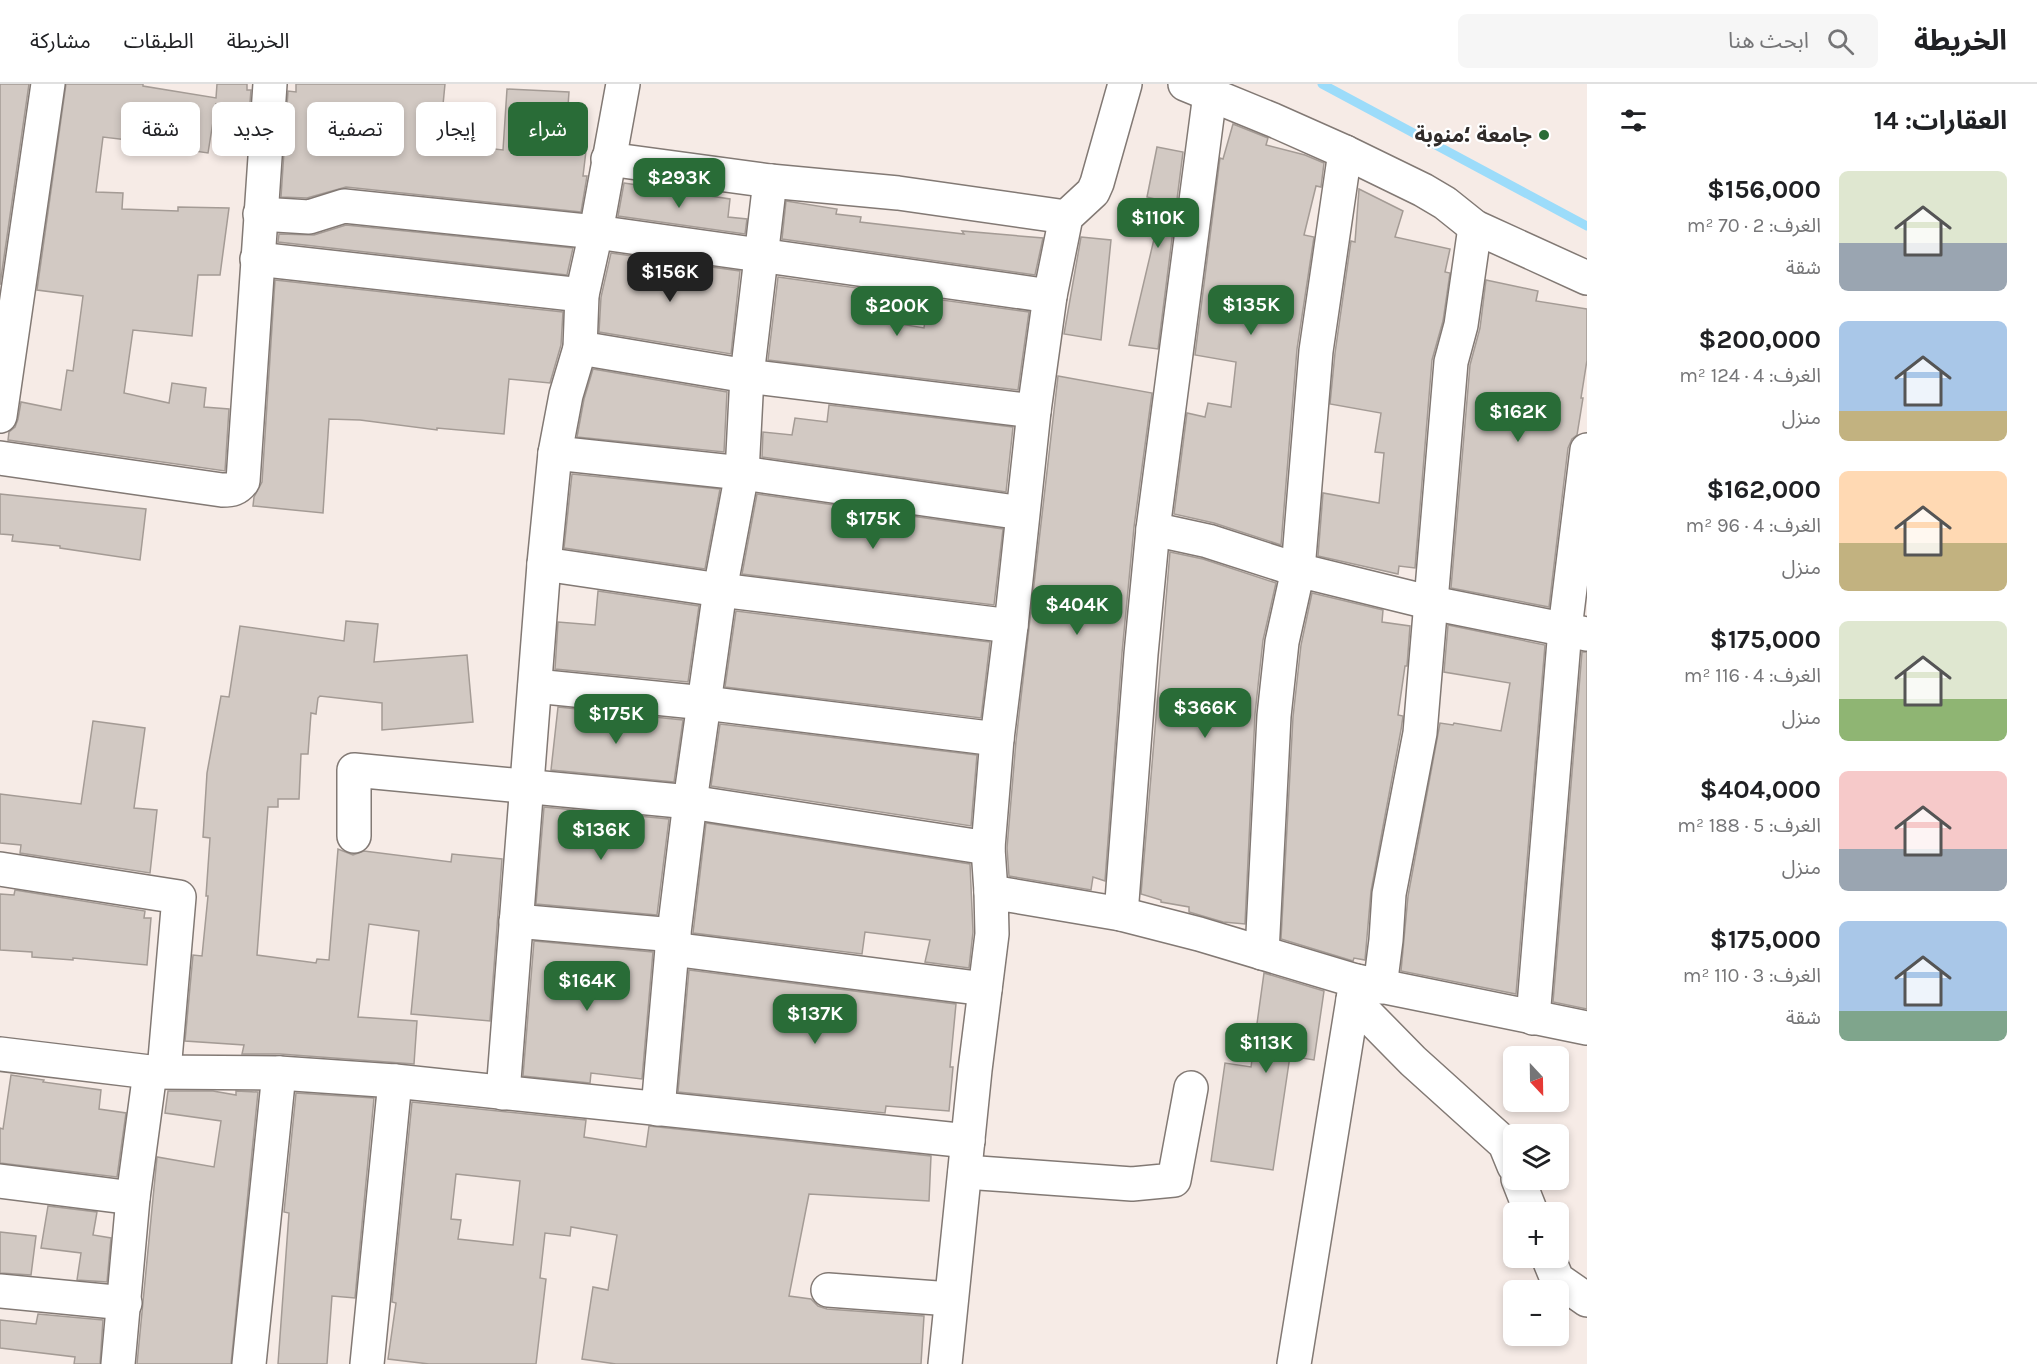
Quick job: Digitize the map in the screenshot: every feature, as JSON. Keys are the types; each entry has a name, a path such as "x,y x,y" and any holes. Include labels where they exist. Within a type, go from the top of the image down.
{"street":[{"path":"0,416 48,84"},
{"path":"0,458 222,490 239,487 243,481 270,84"},
{"path":"503,1093 544,564 555,453 566,395 580,348 582,295 623,84"},
{"path":"945,1364 992,934 988,848 997,739 1034,411 1050,296 1066,217 1093,192 1097,183 1125,84"},
{"path":"1121,914 1141,654 1198,89 1346,152 1430,194 1475,227 1587,278"},
{"path":"1262,953 1274,716 1282,642 1298,570 1316,351 1346,152"},
{"path":"608,159 770,182 898,193 1066,217"},
{"path":"658,1109 673,942 690,802 720,590 742,473 747,376 770,182"},
{"path":"260,214 309,217 344,206 596,232 1050,296"},
{"path":"1294,1364 1363,989 1386,940 1389,894 1420,733 1451,362 1461,325 1475,227"},
{"path":"258,260 582,295"},
{"path":"580,348 747,376 1034,411"},
{"path":"1533,1018 1576,632 1587,450"},
{"path":"555,453 742,473 1022,513"},
{"path":"1154,529 1208,541 1298,570 1432,603 1576,632"},
{"path":"544,564 720,590 1011,626"},
{"path":"535,686 705,703 997,739"},
{"path":"354,836 354,770 690,802 988,848"},
{"path":"0,869 179,897 157,1072 133,1198 118,1364"},
{"path":"991,892 1121,914 1262,953 1363,989 1587,1028"},
{"path":"516,921 985,989"},
{"path":"1363,989 1413,1061 1503,1142"},
{"path":"0,1054 157,1072 279,1073 395,1081 658,1109 1132,1184 1174,1180 1191,1088"},
{"path":"249,1364 279,1073"},
{"path":"367,1364 395,1081"},
{"path":"0,1181 133,1198"},
{"path":"1552,1268 1557,1279 1587,1300"},
{"path":"828,1290 951,1299"},
{"path":"0,1291 125,1303"}],"building":[{"path":"0,84 29,84 0,285"},
{"path":"66,84 143,84 143,86 216,98 217,84 247,84 247,90 251,90 250,102 212,102 212,128 208,153 200,152 200,102 121,102 121,139 103,137 96,192 123,193 122,209 178,211 178,207 229,208 220,275 198,275 192,336 133,330 124,393 169,403 172,383 206,388 204,407 229,409 225,471 8,440 9,432 15,427 18,419 21,402 61,410 67,370 73,371 83,296 37,290"},
{"path":"296,84 445,84 443,102 416,102 416,156 496,156 496,149 503,150 507,89 569,92 568,102 508,102 508,156 585,156 583,176 587,176 581,212 346,187 307,198 281,197 284,156 295,156 295,102 287,102 288,91 296,92"},
{"path":"1233,124 1268,138 1266,145 1305,155 1324,163 1321,187 1316,186 1304,235 1314,237 1297,349 1281,545 1214,523 1174,514 1187,413 1205,417 1208,403 1231,407 1236,362 1195,355 1220,158 1223,159"},
{"path":"1157,147 1183,152 1158,349 1129,345 1163,201 1147,197"},
{"path":"624,183 730,199 728,217 747,219 745,234 618,216"},
{"path":"1359,189 1403,211 1395,237 1450,249 1445,272 1450,273 1443,321 1432,360 1415,568 1399,566 1398,574 1318,556 1323,493 1379,503 1384,453 1375,452 1381,413 1330,404 1351,241 1355,242"},
{"path":"786,201 837,209 836,214 861,217 860,222 964,234 962,231 1043,238 1035,275 782,239"},
{"path":"346,225 573,248 567,275 278,242 279,234 314,235"},
{"path":"1081,237 1111,240 1101,340 1064,334"},
{"path":"611,253 740,271 731,354 599,332 601,297"},
{"path":"778,277 872,290 864,318 924,328 928,298 1029,312 1018,390 768,360"},
{"path":"275,280 563,312 561,345 550,383 509,379 504,434 329,419 323,513 253,506 254,497 262,482"},
{"path":"1486,280 1538,291 1536,301 1587,309 1587,360 1581,398 1583,398 1577,435 1572,439 1568,448 1549,607 1451,588 1470,365 1480,328"},
{"path":"593,369 727,392 724,452 577,437 584,399"},
{"path":"1058,376 1152,393 1134,527 1105,881 1093,877 1091,890 1009,876 1007,848 1016,741"},
{"path":"829,405 1013,427 1006,492 762,457 763,432 792,435 795,418 827,422"},
{"path":"572,474 720,489 705,569 564,548"},
{"path":"0,494 146,509 140,560 60,548 60,546 12,541 13,535 0,534"},
{"path":"757,494 1003,529 994,605 742,574"},
{"path":"1170,552 1203,559 1276,583 1263,640 1255,714 1245,924 1223,922 1189,912 1189,907 1161,902 1161,900 1141,894"},
{"path":"598,591 699,606 688,682 555,669 558,622 595,625"},
{"path":"1312,593 1383,610 1382,622 1410,626 1407,666 1405,666 1398,715 1403,716 1371,891 1365,960 1354,958 1353,961 1281,939 1293,717 1301,645"},
{"path":"736,611 990,642 981,718 725,687"},
{"path":"346,621 378,624 374,662 467,655 473,722 382,730 382,703 320,696 318,698 316,714 311,713 308,754 301,754 299,799 278,799 278,807 268,807 257,955 316,963 317,959 329,960 338,849 353,855 364,851 451,862 452,854 502,859 490,1021 411,1014 419,931 369,924 358,1017 417,1021 414,1064 280,1054 242,1054 244,1045 185,1041 193,955 202,956 208,896 206,896 210,838 203,837 207,773 221,696 229,697 240,626 344,641"},
{"path":"1448,625 1545,645 1516,994 1401,971 1408,896 1440,723 1453,725 1454,723 1501,731 1510,683 1444,672"},
{"path":"1582,652 1587,652 1587,1009 1553,1002"},
{"path":"558,707 683,720 674,782 551,770"},
{"path":"93,721 145,728 134,808 157,810 150,873 20,853 21,845 0,843 0,794 81,804"},
{"path":"720,724 977,755 971,826 711,786"},
{"path":"544,807 669,819 657,915 536,904"},
{"path":"706,823 970,864 973,932 969,968 925,962 930,940 865,932 862,954 693,933"},
{"path":"15,890 145,911 144,918 151,918 147,965 73,958 73,960 32,957 32,952 0,950 0,894 14,895"},
{"path":"534,941 653,952 642,1079 591,1073 590,1083 523,1076"},
{"path":"689,970 956,1004 950,1067 953,1067 949,1111 886,1106 885,1113 678,1092"},
{"path":"1264,973 1324,991 1314,1060 1290,1056 1273,1170 1211,1161 1225,1063 1251,1067"},
{"path":"11,1075 101,1090 99,1109 126,1113 117,1177 0,1163 0,1128 3,1129"},
{"path":"168,1091 213,1091 236,1095 236,1091 258,1092 231,1364 137,1364 157,1157 214,1167 221,1121 165,1113"},
{"path":"296,1093 374,1098 355,1298 332,1296 327,1364 278,1364 289,1213 284,1212"},
{"path":"412,1102 586,1120 584,1137 646,1147 649,1126 931,1156 929,1201 809,1194 789,1296 811,1299 818,1306 827,1309 924,1316 921,1364 616,1364 582,1359 593,1287 608,1290 617,1235 571,1227 570,1236 545,1233 540,1278 546,1279 536,1364 429,1364 388,1359 396,1303 392,1302","holes":["456,1174 520,1181 513,1245 458,1239 461,1220 451,1219"]},
{"path":"48,1206 97,1212 93,1235 111,1238 107,1282 77,1280 81,1253 41,1248"},
{"path":"0,1232 36,1236 31,1275 0,1273"},
{"path":"38,1314 103,1320 100,1364 74,1364 75,1357 0,1348 0,1320 36,1324"}],"waterway":[{"path":"1322,84 1587,226"}],"place":[{"name":"جامعة ؛منوبة","path":"1544,135"}]}
